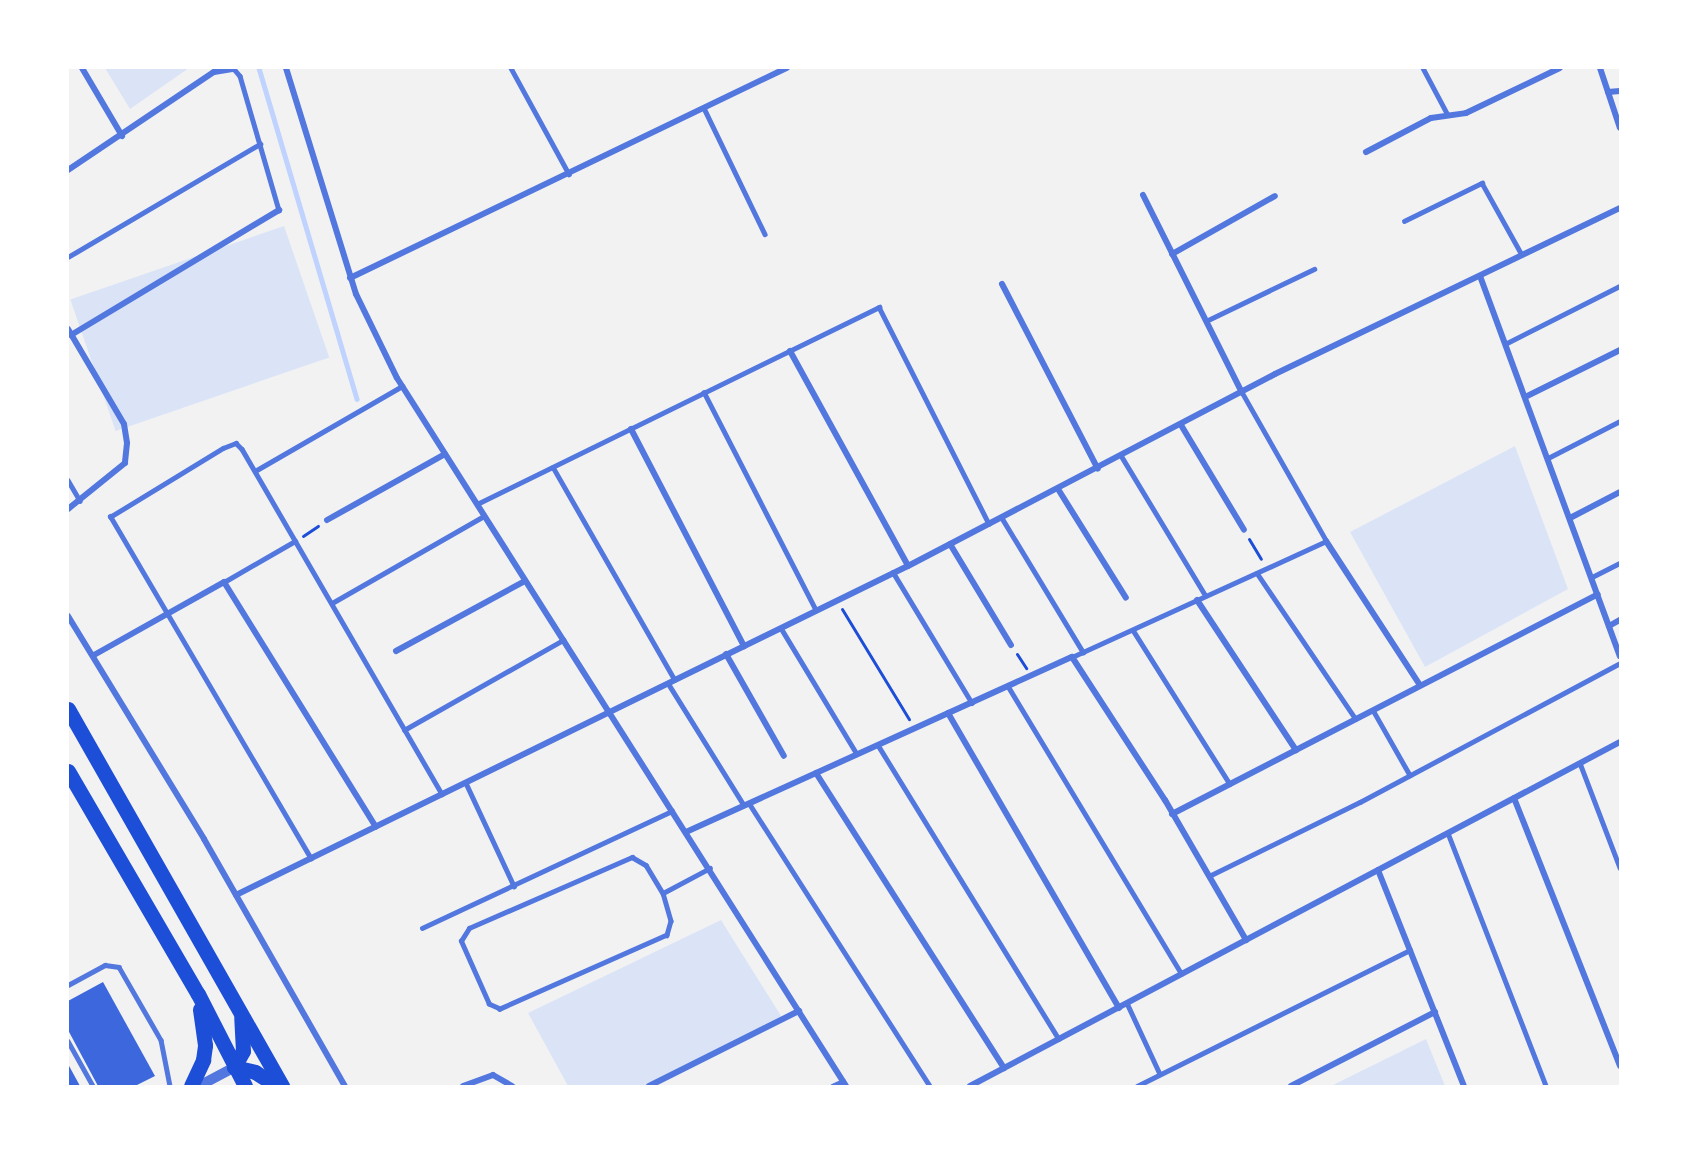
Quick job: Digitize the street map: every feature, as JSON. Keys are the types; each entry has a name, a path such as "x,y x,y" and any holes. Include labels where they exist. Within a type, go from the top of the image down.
{"main road":[{"path":"68,709 282,1086"},
{"path":"68,771 198,994 245,1086"},
{"path":"191,1086 203,1060 205,1045 198,994"},
{"path":"234,1067 244,1040 237,1004"},
{"path":"234,1067 255,1072 277,1086"}],"street":[{"path":"82,68 122,136"},
{"path":"286,68 350,278 402,386 710,868 844,1084"},
{"path":"350,278 788,68"},
{"path":"1366,152 1431,118 1466,113 1560,68"},
{"path":"1600,68 1620,128"},
{"path":"68,170 122,136 214,72 234,69"},
{"path":"1608,92 1620,91"},
{"path":"1143,195 1242,393"},
{"path":"1172,254 1275,196"},
{"path":"236,895 908,566 1242,393 1620,208"},
{"path":"68,509 125,463 127,443 124,424 69,332 279,210"},
{"path":"1480,276 1620,656"},
{"path":"1002,284 1098,469"},
{"path":"1525,397 1620,350"},
{"path":"790,351 908,566"},
{"path":"1181,425 1244,530"},
{"path":"631,429 744,646"},
{"path":"327,520 445,454"},
{"path":"1058,489 1126,598"},
{"path":"1570,518 1620,492"},
{"path":"1326,541 1419,686"},
{"path":"950,544 1011,645"},
{"path":"396,651 525,580"},
{"path":"94,655 224,582 375,827"},
{"path":"1172,814 1598,594"},
{"path":"1197,600 1296,750"},
{"path":"68,616 94,655 236,895 345,1086"},
{"path":"1609,626 1620,620"},
{"path":"726,654 784,756"},
{"path":"686,832 1072,657 1172,814 1246,940"},
{"path":"948,713 1119,1008"},
{"path":"970,1086 1620,742"},
{"path":"816,773 1004,1068"},
{"path":"1514,798 1620,1066"},
{"path":"1378,870 1464,1086"},
{"path":"649,1086 799,1011"},
{"path":"1291,1086 1435,1012"},
{"path":"199,1086 234,1067"},
{"path":"463,1086 494,1075 512,1086"}],"lane":[{"path":"511,68 569,174"},
{"path":"1423,68 1448,115"},
{"path":"234,69 240,76 279,210"},
{"path":"704,108 765,234"},
{"path":"68,257 260,144"},
{"path":"1404,221 1473,183 1482,183 1522,255"},
{"path":"1206,321 1314,269"},
{"path":"1505,344 1620,286"},
{"path":"477,504 879,307 989,524"},
{"path":"255,471 402,386"},
{"path":"704,393 816,610"},
{"path":"1072,657 1326,541 1242,393"},
{"path":"1548,458 1620,421"},
{"path":"311,859 110,518 231,444 236,443 242,449 442,794"},
{"path":"1122,457 1206,596"},
{"path":"553,467 675,680"},
{"path":"68,480 80,501"},
{"path":"332,603 484,516"},
{"path":"1002,518 1083,652"},
{"path":"224,582 296,541"},
{"path":"1592,577 1620,563"},
{"path":"893,572 972,703"},
{"path":"1257,573 1356,718"},
{"path":"781,627 857,754"},
{"path":"1133,630 1230,784"},
{"path":"404,730 563,640"},
{"path":"1209,876 1410,775 1620,663"},
{"path":"668,683 930,1086"},
{"path":"1008,686 1182,974"},
{"path":"1374,710 1410,775"},
{"path":"878,745 1059,1039"},
{"path":"1580,763 1620,868"},
{"path":"466,783 514,886"},
{"path":"422,928 672,811"},
{"path":"1448,833 1546,1086"},
{"path":"632,857 646,866 663,893 671,921 667,935 500,1009 489,1004 461,941 469,928 632,857"},
{"path":"663,893 710,868"},
{"path":"1137,1086 1410,950"},
{"path":"68,985 105,965 118,967 161,1040 170,1086"},
{"path":"1127,1003 1160,1074"},
{"path":"68,1041 93,1086"},
{"path":"832,1086 844,1084"}],"path":[{"path":"296,541 327,520"},
{"path":"1244,530 1266,569"},
{"path":"837,600 915,729"},
{"path":"1011,645 1031,676"}],"shaded area":[{"path":"105,68 189,68 130,109"},
{"path":"284,226 329,357 116,431 70,300"},
{"path":"1515,446 1568,589 1425,667 1350,532"},
{"path":"721,920 783,1019 649,1086 568,1086 528,1013"},
{"path":"1426,1039 1445,1086 1331,1086"}],"building":[{"path":"103,982 155,1076 135,1086 98,1086 68,1030 68,1001"},
{"path":"68,1064 80,1086 68,1086"}],"waterway":[{"path":"259,68 357,399"}]}
